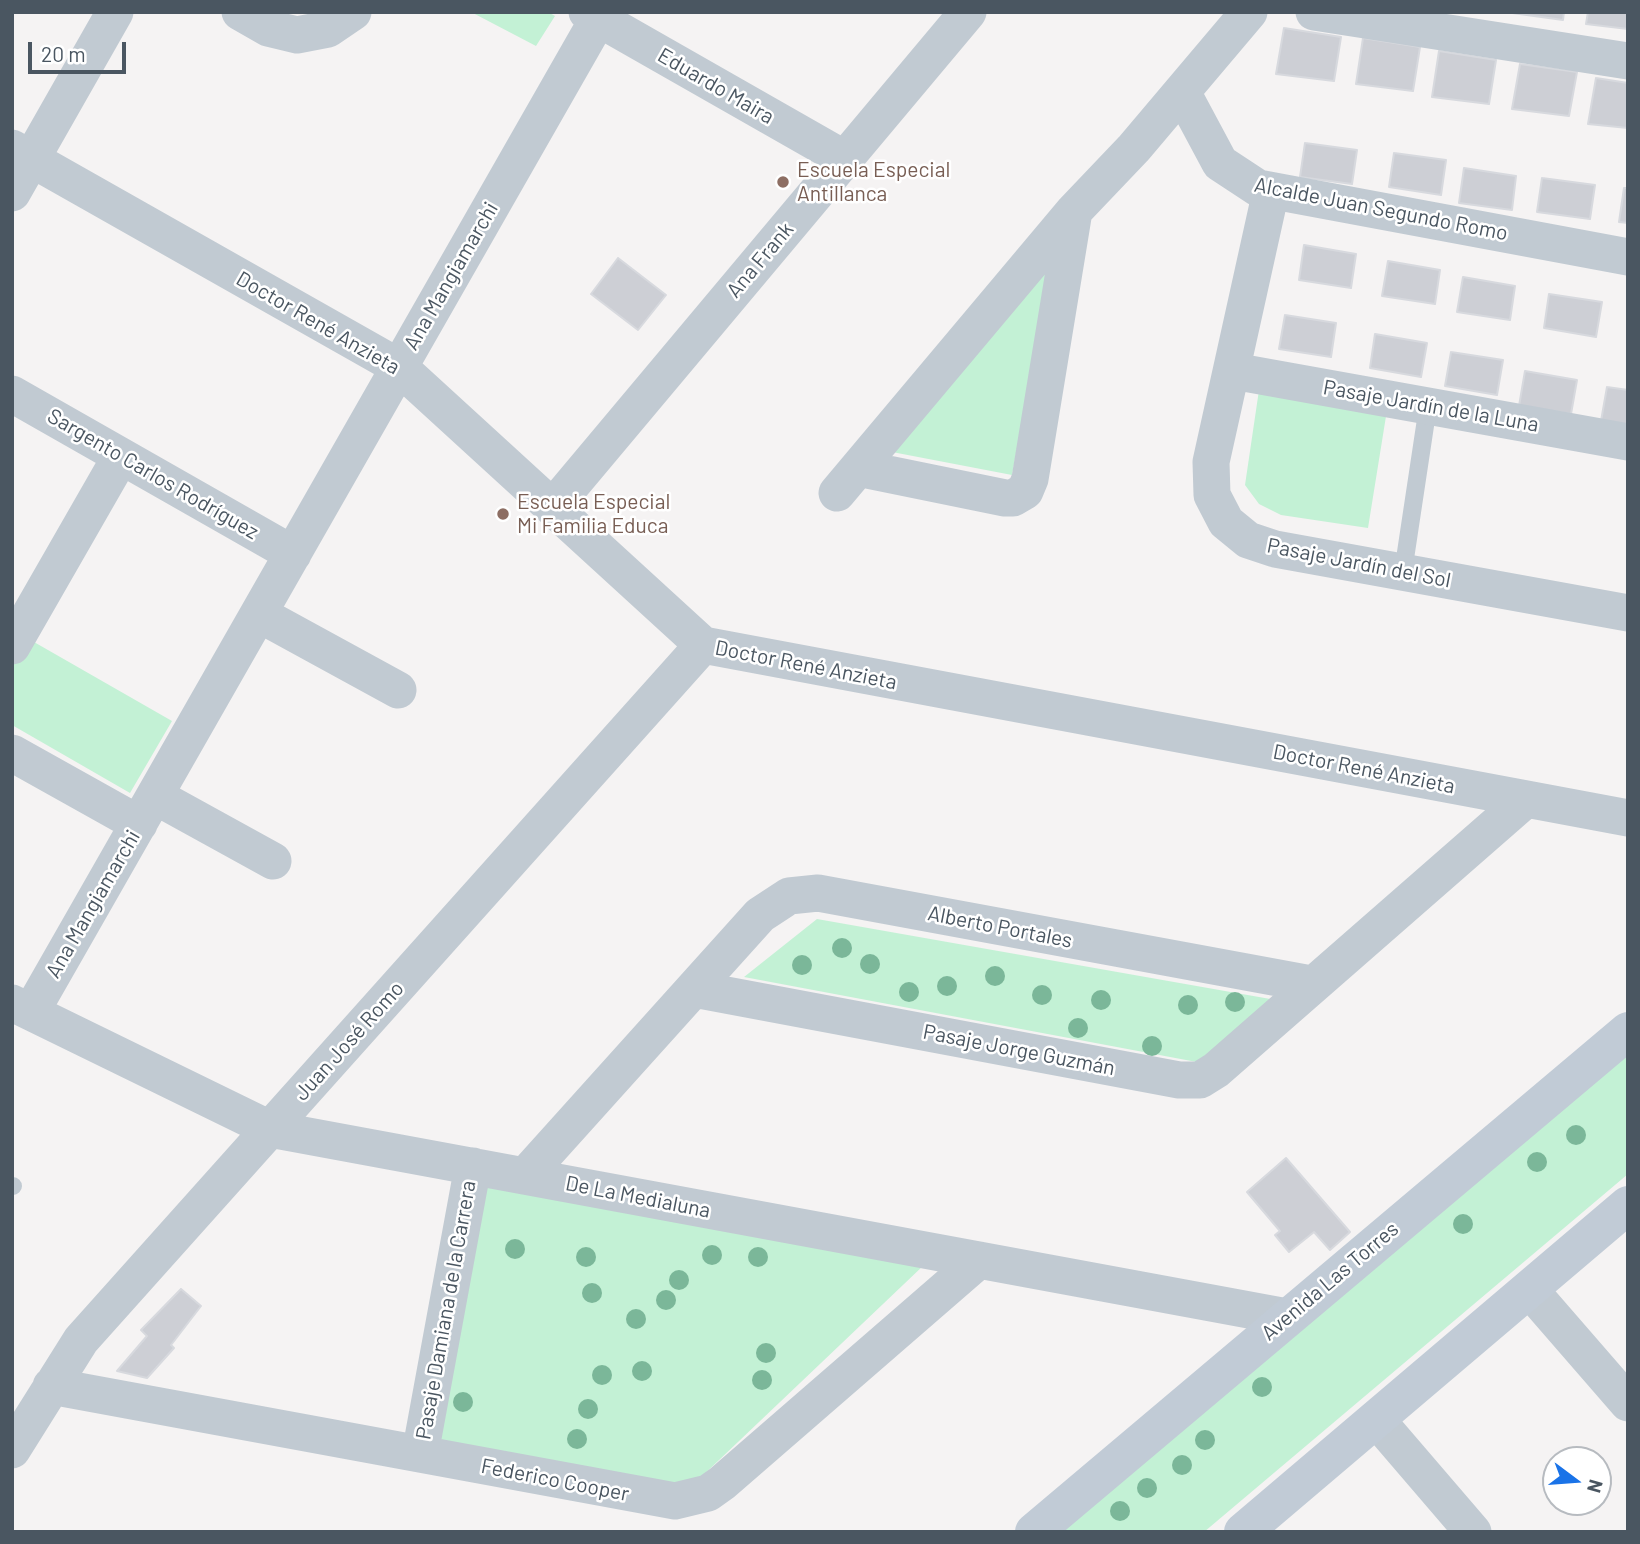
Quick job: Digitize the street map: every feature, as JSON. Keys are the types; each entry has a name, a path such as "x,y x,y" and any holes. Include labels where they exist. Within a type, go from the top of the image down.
{"street":[{"path":"12,193 22,153 115,12"},
{"path":"240,12 268,28 297,35 328,29 353,12"},
{"name":"Ana Frank","path":"553,507 968,12"},
{"path":"1073,211 1025,491 1013,498 1005,498 847,481 1073,211 1182,92 1250,12"},
{"path":"1314,12 1628,61"},
{"name":"Eduardo Maira","path":"596,14 845,159"},
{"name":"Ana Mangiamarchi","path":"22,1008 147,810 399,368 596,14"},
{"name":"Alcalde Juan Segundo Romo","path":"1182,92 1220,163 1245,182 1271,191 1628,257"},
{"name":"Doctor René Anzieta","path":"22,153 399,368 703,645 1628,818"},
{"name":"Pasaje Jardín del Sol","path":"1271,191 1233,371 1223,395 1211,462 1212,495 1226,522 1248,540 1275,550 1628,613"},
{"name":"Pasaje Jardín de la Luna","path":"1233,371 1628,442"},
{"name":"Sargento Carlos Rodríguez","path":"12,394 293,554"},
{"path":"12,646 121,456"},
{"path":"259,614 398,690"},
{"name":"Juan José Romo","path":"12,1450 81,1340 703,645"},
{"path":"12,753 273,861"},
{"path":"1311,985 1526,799"},
{"name":"Alberto Portales","path":"525,1176 773,904 789,896 818,893 1311,985"},
{"name":"Pasaje Jorge Guzmán","path":"694,989 1189,1082 1200,1080 1216,1070 1311,985"},
{"name":"De La Medialuna","path":"22,1008 270,1129 1287,1317"},
{"name":"Avenida Las Torres","path":"1034,1532 1628,1031"},
{"name":"Pasaje Damiana de la Carrera","path":"420,1454 473,1166"},
{"path":"1243,1532 1628,1205"},
{"name":"Federico Cooper","path":"51,1386 658,1499 691,1499 722,1483 979,1260"},
{"path":"1529,1289 1628,1403"},
{"path":"1376,1419 1473,1532"}],"lane":[{"path":"1403,572 1428,406"}],"green space":[{"path":"471,12 548,12 555,16 536,46"},
{"path":"1051,266 1012,475 892,452"},
{"path":"1259,390 1387,410 1368,528 1281,515 1259,504 1245,485"},
{"path":"27,638 172,721 130,793 12,725 12,663"},
{"path":"817,919 1276,1000 1202,1063 744,977"},
{"path":"1628,1051 1628,1174 1204,1532 1060,1532"},
{"path":"481,1181 924,1265 697,1481 658,1485 434,1441"}],"building":[{"path":"1505,12 1564,12 1563,20"},
{"path":"1588,12 1628,12 1628,29 1586,24"},
{"path":"1284,28 1341,37 1334,81 1276,74"},
{"path":"1363,38 1420,47 1413,91 1356,84"},
{"path":"1439,51 1496,60 1489,104 1432,97"},
{"path":"1520,64 1577,72 1569,116 1512,109"},
{"path":"1596,78 1628,83 1628,128 1588,124"},
{"path":"1305,143 1357,150 1352,184 1300,177"},
{"path":"1394,153 1446,160 1441,195 1389,187"},
{"path":"1464,168 1516,176 1512,210 1459,203"},
{"path":"1542,178 1595,185 1590,219 1537,212"},
{"path":"1624,188 1628,188 1628,223 1619,222"},
{"path":"1304,245 1356,254 1351,288 1299,280"},
{"path":"618,258 666,295 638,330 591,294"},
{"path":"1388,261 1440,270 1435,304 1382,296"},
{"path":"1463,277 1515,286 1510,320 1457,312"},
{"path":"1549,294 1602,302 1596,337 1544,328"},
{"path":"1285,315 1336,323 1331,357 1279,349"},
{"path":"1375,334 1427,343 1421,377 1370,368"},
{"path":"1451,352 1503,360 1497,395 1445,386"},
{"path":"1525,371 1577,380 1571,414 1519,406"},
{"path":"1607,387 1628,390 1628,426 1601,421"},
{"path":"1286,1158 1350,1232 1330,1250 1314,1232 1289,1252 1275,1235 1280,1231 1247,1192"},
{"path":"181,1289 201,1306 171,1345 174,1348 147,1378 117,1371 147,1336 141,1330"}],"place":[{"name":"Escuela Especial Antillanca","path":"783,182"},
{"name":"Escuela Especial Mi Familia Educa","path":"503,514"}]}
